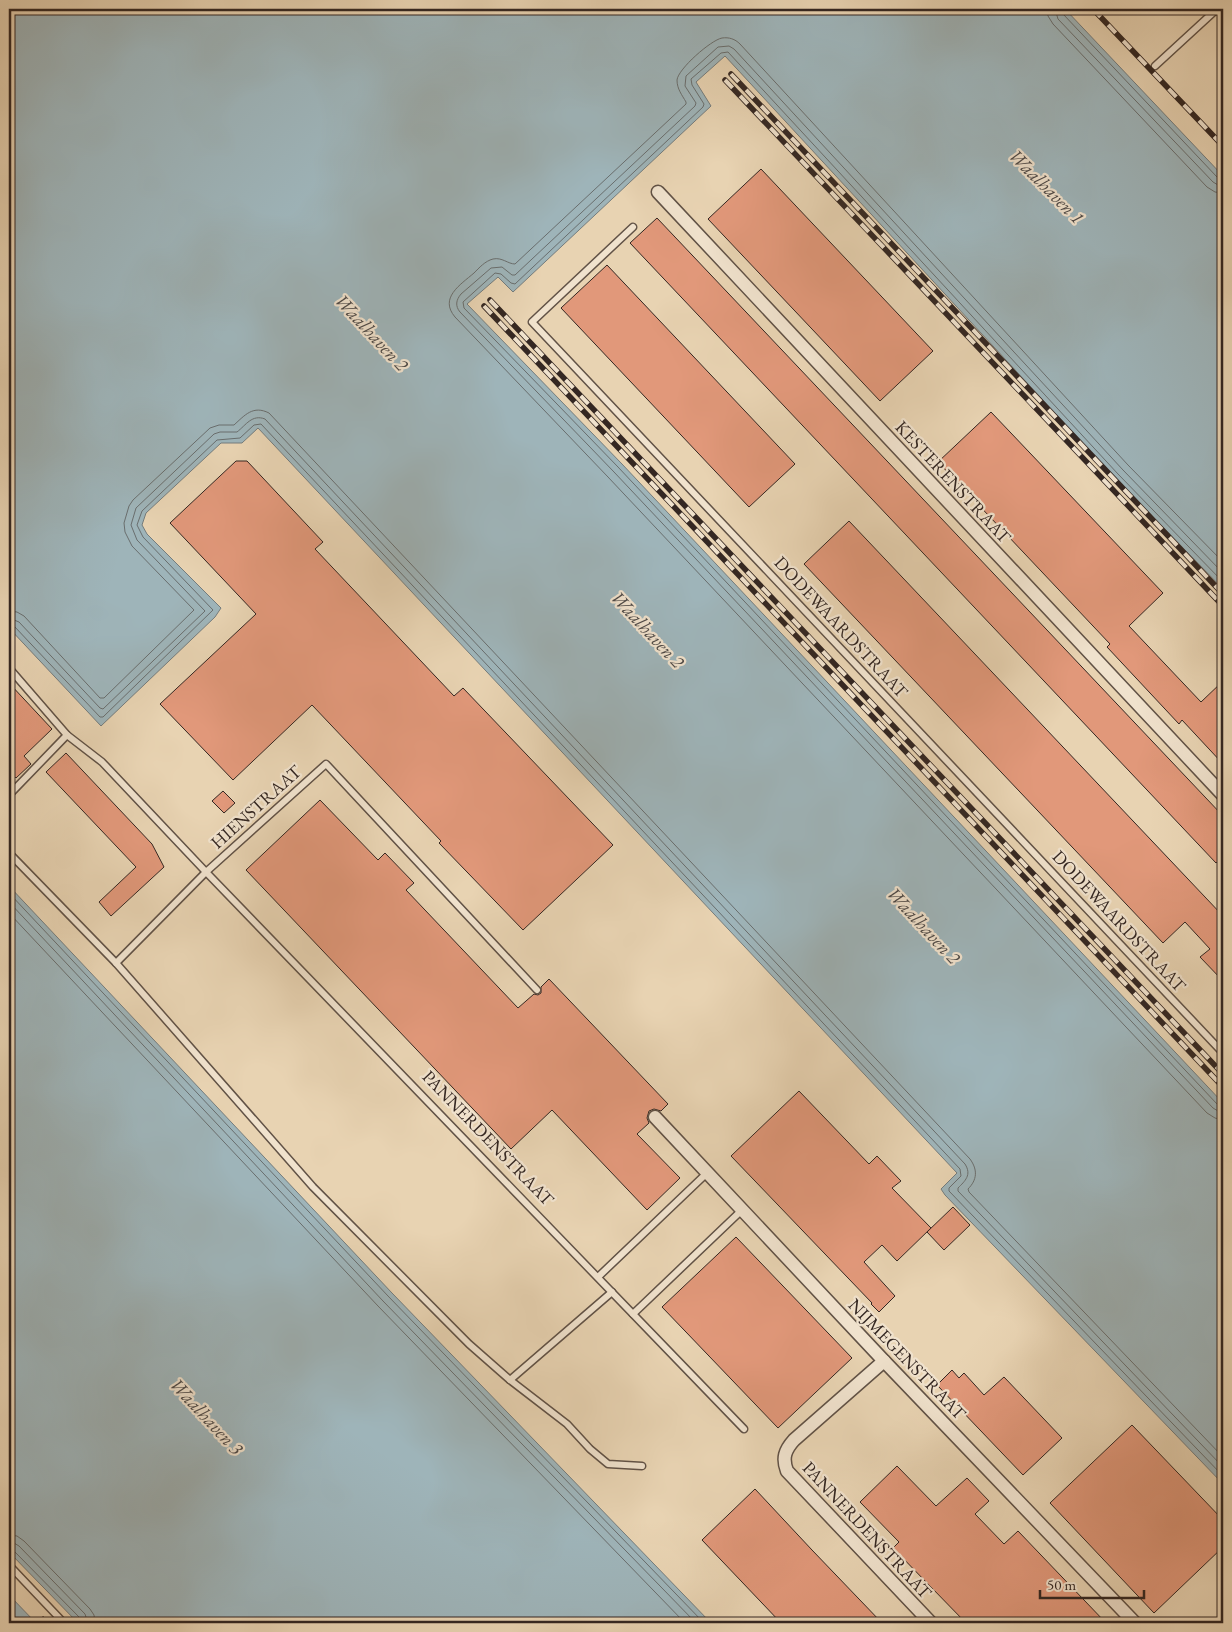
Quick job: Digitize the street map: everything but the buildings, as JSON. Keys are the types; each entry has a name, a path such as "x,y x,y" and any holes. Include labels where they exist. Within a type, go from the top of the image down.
{"street":[{"name":"KESTERENSTRAAT","path":"658,192 1223,795"},
{"name":"NIJMEGENSTRAAT","path":"655,1117 884,1361 1135,1623"},
{"name":"PANNERDENSTRAAT","path":"884,1361 794,1440 786,1450 784,1464 787,1471 931,1623"}],"lane":[{"path":"1155,66 1217,9"},
{"name":"DODEWAARDSTRAAT","path":"632,226 532,322 1223,1053"},
{"name":"PANNERDENSTRAAT","path":"9,668 67,735 102,762 744,1429"},
{"path":"9,795 67,735"},
{"name":"HIENSTRAAT","path":"116,963 206,872 326,764 537,990"},
{"path":"9,853 116,963 313,1187 469,1344 510,1380 567,1424 590,1450 608,1464 642,1466"},
{"path":"598,1278 707,1173"},
{"path":"634,1314 742,1210"},
{"path":"510,1380 612,1292"},
{"path":"9,1565 64,1623"}],"path":[{"path":"36,1623 44,1617"}],"water":[{"path":"9,9 1065,9 1223,176 1223,589 1115,478 725,56 696,82 711,106 513,292 498,277 467,304 622,464 1223,1103 1223,1484 945,1195 941,1189 957,1173 258,428 242,443 221,443 146,513 142,525 147,534 221,608 215,617 101,726 9,628"},
{"name":"Waalhaven 3","path":"9,886 392,1293 711,1623 78,1623 9,1552"},
{"path":"9,1595 36,1623 9,1623"}],"railway":[{"path":"1093,9 1223,146"},
{"path":"731,74 1223,594"},
{"path":"725,80 1223,606"},
{"path":"490,300 1223,1074"},
{"path":"484,306 1223,1087"}],"water label":[{"name":"Waalhaven 1","path":"1047,186"},
{"name":"Waalhaven 2","path":"372,332"},
{"name":"Waalhaven 2","path":"648,629"},
{"name":"Waalhaven 2","path":"924,925"}]}
